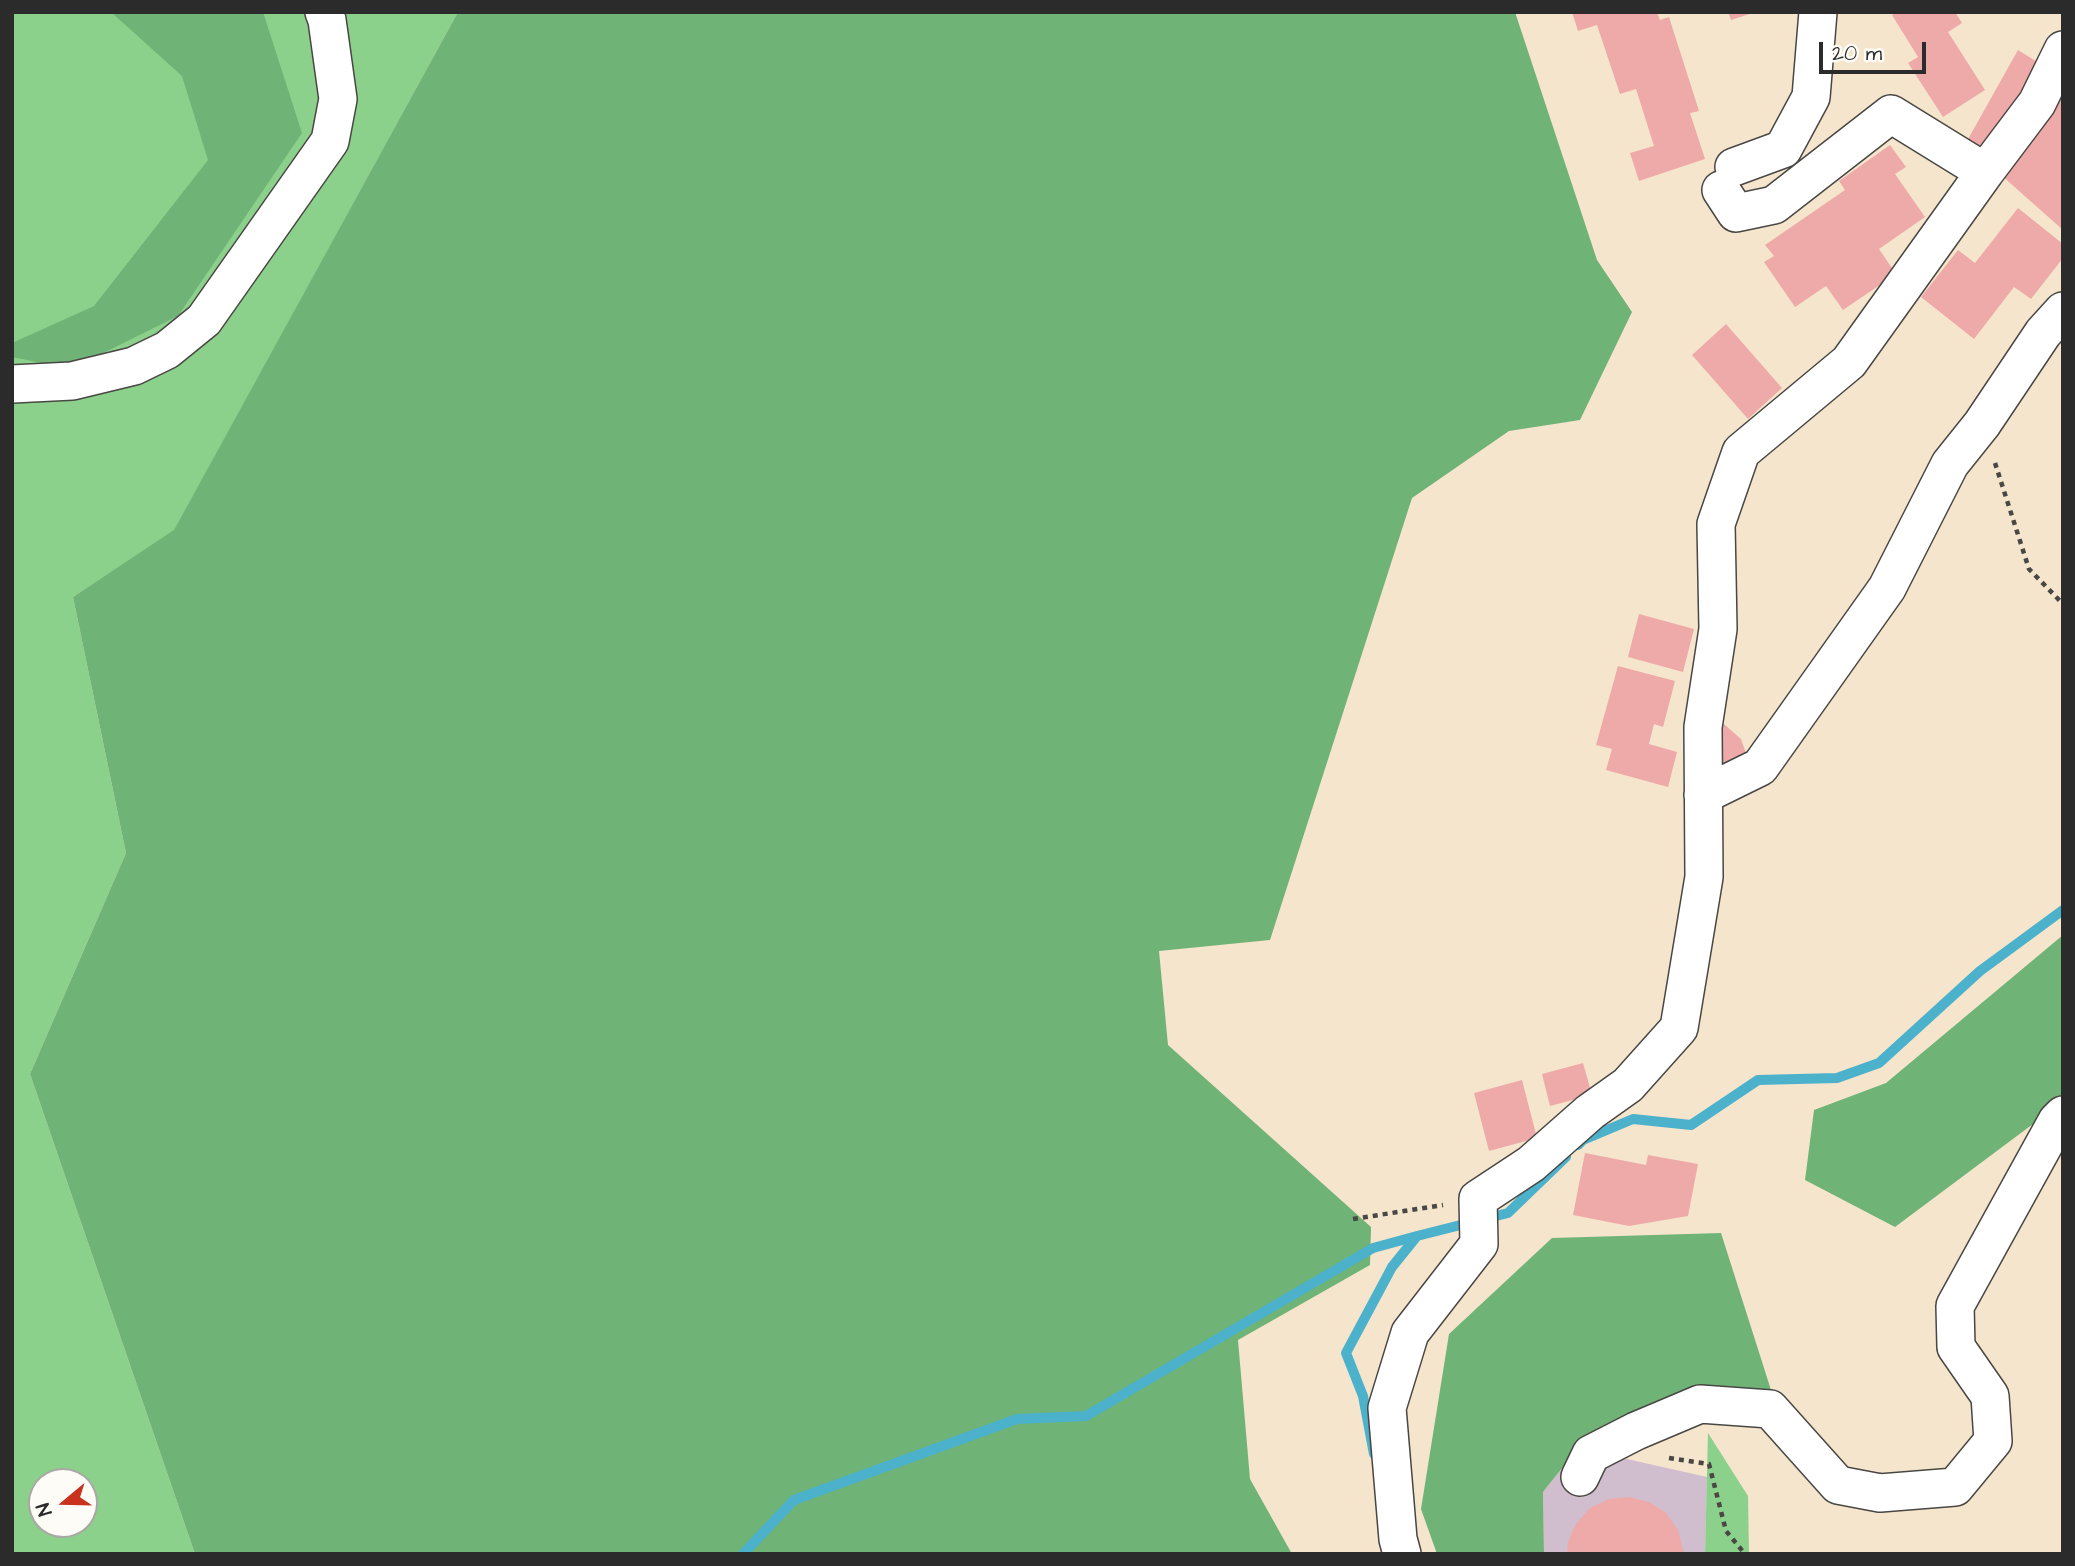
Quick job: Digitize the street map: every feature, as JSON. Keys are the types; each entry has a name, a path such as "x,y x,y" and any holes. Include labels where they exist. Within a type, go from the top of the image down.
{"street":[{"path":"12,384 72,381 134,366 167,350 204,320 330,141 338,99 324,12"},
{"path":"1818,12 1811,97 1783,149 1727,179 1736,213 1773,205 1891,114 1985,172"},
{"path":"1402,1554 1398,1539 1387,1408 1410,1333 1479,1244 1478,1199 1531,1164 1590,1112 1628,1085 1679,1028 1703,877 1703,727 1718,629 1716,524 1741,452 1849,362 2037,103 2063,50"},
{"path":"1703,795 1760,767 1887,588 1950,464 1982,424 2043,332 2063,311"},
{"path":"1580,1477 1591,1454 1636,1431 1700,1404 1770,1409 1838,1485 1880,1493 1955,1487 1993,1441 1990,1396 1956,1347 1955,1306 2057,1121 2063,1115"}],"path":[{"path":"1982,424 2029,569 2063,604"},
{"path":"1353,1219 1478,1199"},
{"path":"1636,1431 1645,1454 1709,1464 1726,1531 1745,1554"}],"shaded area":[{"path":"1578,1448 1707,1477 1705,1554 1544,1554 1543,1492"}],"green space":[{"path":"12,12 458,12 174,531 73,597 126,853 30,1074 195,1554 12,1554"},
{"path":"111,12 263,12 302,133 178,316 71,369 12,357 12,343 94,306 208,160 182,76"},
{"path":"458,12 1515,12 1597,260 1632,312 1580,420 1509,431 1412,498 1270,940 1159,951 1168,1045 1371,1227 1370,1265 1238,1340 1250,1479 1292,1554 195,1554 30,1074 126,853 73,597 174,530"},
{"path":"2063,935 2063,1097 2037,1121 1895,1227 1805,1180 1814,1110 1886,1083"},
{"path":"1721,1233 1771,1390 1696,1394 1578,1448 1543,1492 1544,1554 1437,1554 1421,1509 1449,1334 1552,1238"},
{"path":"1708,1433 1748,1496 1749,1554 1705,1554"}],"building":[{"path":"1572,12 1657,12 1660,20 1669,17 1699,111 1690,113 1705,159 1639,181 1630,153 1654,146 1636,89 1620,94 1597,25 1578,31"},
{"path":"1728,12 1753,12 1753,13 1731,20"},
{"path":"1897,12 1955,12 1962,23 1948,32 1985,90 1943,117 1908,63 1918,57 1892,15"},
{"path":"2018,50 2039,63 1988,153 1967,141"},
{"path":"2063,82 2063,230 2001,175"},
{"path":"1890,145 1906,167 1895,174 1925,217 1879,249 1896,274 1843,310 1826,286 1795,307 1764,262 1774,256 1765,245 1845,190 1839,181"},
{"path":"2018,208 2063,244 2063,258 2031,299 2014,287 1974,339 1921,297 1958,250 1975,263"},
{"path":"1726,324 1782,388 1748,419 1692,355"},
{"path":"1639,614 1694,629 1683,672 1628,657"},
{"path":"1618,666 1675,681 1663,727 1654,724 1649,744 1677,752 1668,787 1606,770 1612,749 1596,745"},
{"path":"1716,717 1741,739 1748,759 1721,769"},
{"path":"1583,1063 1592,1095 1550,1106 1542,1074"},
{"path":"1522,1080 1537,1138 1489,1151 1474,1093"},
{"path":"1585,1153 1646,1165 1648,1155 1698,1164 1688,1216 1629,1226 1573,1215"},
{"path":"1629,1497 1649,1502 1666,1513 1678,1530 1684,1554 1567,1554 1568,1542 1576,1524 1590,1508 1609,1499"}],"waterway":[{"path":"1578,1145 1583,1140 1633,1119 1691,1125 1758,1080 1837,1078 1879,1063 1980,971 2063,910"},
{"path":"1374,1454 1363,1396 1346,1353 1392,1267 1417,1236 1508,1213 1566,1157"},
{"path":"743,1554 794,1500 1017,1419 1086,1416 1373,1248 1417,1236"}]}
